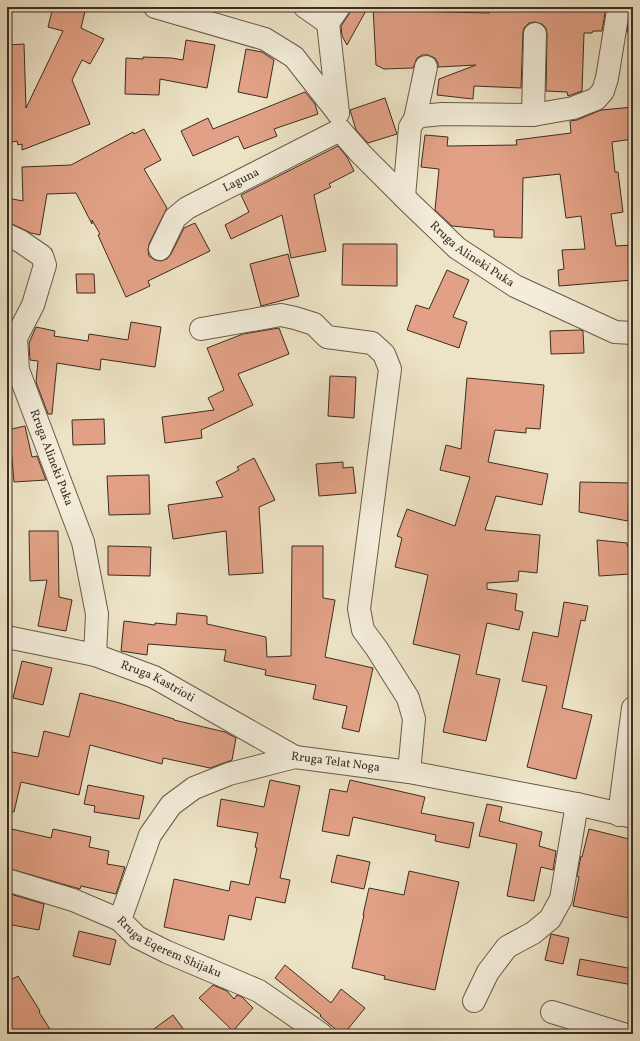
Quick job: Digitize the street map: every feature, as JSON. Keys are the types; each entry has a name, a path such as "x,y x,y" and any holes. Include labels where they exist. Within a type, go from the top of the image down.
{"street":[{"name":"Rruga Alineki Puka","path":"155,7 265,39 294,57 361,154 457,248 515,286 615,332 633,333"},
{"path":"305,7 333,15 339,122"},
{"path":"415,119 422,116 442,114 533,115 572,108 596,99 603,91 607,78 618,11"},
{"path":"533,115 536,34"},
{"path":"404,197 410,127 415,119 426,67"},
{"name":"Laguna","path":"160,249 175,218 187,208 339,122"},
{"name":"Rruga Alineki Puka","path":"7,235 20,241 42,256 45,265 33,305 12,338 18,370 83,542 97,614 95,655"},
{"path":"201,329 281,315 314,324 327,337 372,343 384,354 390,369 359,609 363,630 408,698 414,719 409,772"},
{"name":"Rruga Kastrioti","path":"7,637 95,655 154,677 295,757"},
{"path":"626,816 633,708"},
{"name":"Rruga Telat Noga","path":"120,920 150,835 171,805 194,788 228,774 295,757 409,772 577,804 626,816"},
{"path":"474,1001 488,972 507,947 533,933 550,919 561,899 577,804"},
{"name":"Rruga Eqerem Shijaku","path":"7,880 73,900 120,920 137,937 167,952 259,991 321,1034"},
{"path":"552,1012 623,1034"}],"building":[{"path":"53,7 86,7 81,28 104,39 90,64 82,60 72,80 90,124 22,150 22,144 18,145 17,141 7,143 7,110 11,109 7,88 7,45 24,44 26,108 63,31 48,27"},
{"path":"351,7 368,7 347,45 342,36 341,26 349,14"},
{"path":"373,7 414,7 408,11 489,13 489,8 606,7 602,31 584,33 582,91 568,96 567,92 546,91 547,34 546,28 542,24 535,22 529,23 524,28 521,88 474,86 473,99 437,95 439,79 476,65 438,67 438,63 435,58 428,55 422,55 417,58 413,68 384,69 376,65"},
{"path":"630,11 633,11 633,32 627,32"},
{"path":"186,40 215,45 207,88 160,79 159,95 125,94 126,58 172,58 183,60"},
{"path":"246,49 262,52 274,60 267,98 238,92"},
{"path":"305,92 315,104 318,114 274,129 277,136 244,149 238,136 193,156 181,131 208,118 213,129"},
{"path":"385,98 397,134 368,143 356,130 350,110"},
{"path":"633,107 633,139 612,142 615,172 618,172 623,212 611,214 616,246 632,245 633,280 559,286 558,270 564,269 562,250 585,249 581,216 566,218 560,174 523,178 522,238 494,237 494,230 452,226 435,210 439,169 421,167 425,135 448,137 447,146 517,145 516,140 571,133 570,121 577,120 601,110"},
{"path":"144,129 161,160 144,169 167,208 149,244 149,256 155,260 161,261 167,259 184,228 195,223 210,251 148,281 150,286 126,297 98,235 100,234 92,220 92,224 76,193 47,194 40,235 7,223 7,198 23,201 22,167 71,165 133,132 134,134"},
{"path":"338,146 347,157 354,171 329,184 331,187 314,195 326,251 291,258 282,215 231,239 225,225 249,212 241,195"},
{"path":"343,244 397,244 397,286 342,285"},
{"path":"288,254 299,296 261,306 250,264"},
{"path":"447,270 469,280 453,317 467,322 459,348 407,330 416,305 429,309"},
{"path":"76,274 94,274 95,293 77,293"},
{"path":"131,322 161,327 155,367 101,359 100,370 57,363 52,414 48,414 36,382 38,361 30,360 29,343 36,327 55,331 54,336 88,341 89,334 128,340"},
{"path":"279,328 289,354 238,374 253,405 201,430 202,438 165,443 162,417 214,410 208,398 224,390 207,348 243,334"},
{"path":"550,331 583,331 584,353 551,354"},
{"path":"330,376 356,377 354,418 328,416"},
{"path":"467,378 544,385 540,429 526,428 526,433 495,430 488,462 548,474 542,505 496,496 485,530 540,535 537,573 519,571 518,581 487,583 487,589 517,594 515,610 523,612 519,630 487,623 476,674 500,679 486,741 443,732 460,655 413,644 428,575 395,567 402,538 397,536 407,509 455,526 470,477 440,470 446,445 461,449"},
{"path":"104,419 105,444 73,445 72,420"},
{"path":"25,426 32,457 37,456 46,480 14,482 11,448 7,449 7,430"},
{"path":"254,458 275,500 259,507 263,573 229,575 226,531 173,539 168,505 223,497 216,482 239,470 237,467"},
{"path":"343,462 343,468 353,467 356,493 319,496 316,464"},
{"path":"149,475 150,514 109,515 107,476"},
{"path":"580,482 629,483 628,521 579,512"},
{"path":"29,531 58,531 59,597 72,600 66,631 38,626 47,580 30,581"},
{"path":"597,540 627,543 627,546 629,546 630,574 599,576"},
{"path":"108,546 151,547 150,576 108,575"},
{"path":"292,546 323,546 323,598 335,600 325,657 373,668 359,732 342,728 347,706 313,699 316,685 265,675 266,670 224,661 226,650 148,644 147,655 121,651 124,621 155,625 155,623 176,625 177,613 207,616 207,624 266,637 267,657 291,656"},
{"path":"564,602 588,606 585,621 581,620 562,708 592,715 576,779 527,767 547,686 522,681 533,632 558,637"},
{"path":"22,661 52,668 43,705 13,698"},
{"path":"80,693 116,702 174,720 225,732 236,738 232,760 210,768 163,758 162,764 90,745 79,795 21,782 14,812 7,812 7,751 38,757 44,731 69,737"},
{"path":"270,780 300,786 280,878 290,880 285,903 256,897 251,920 229,915 224,940 164,927 174,879 229,891 231,881 249,885 257,848 255,847 258,833 217,826 221,799 264,807"},
{"path":"350,780 425,797 421,813 474,823 469,848 435,841 436,835 353,817 349,836 322,831 330,789 347,792"},
{"path":"88,785 144,796 139,819 94,812 95,806 84,804"},
{"path":"487,804 502,807 499,821 542,832 539,846 556,851 553,870 541,867 534,901 507,896 517,844 479,836"},
{"path":"7,828 51,838 53,829 91,837 89,847 109,851 107,864 125,867 116,894 81,886 80,889 7,868"},
{"path":"589,829 633,840 633,919 573,906 579,877 577,876 581,856 582,857"},
{"path":"337,855 370,862 364,889 331,882"},
{"path":"409,871 459,882 435,990 384,979 385,976 352,968 369,888 404,895"},
{"path":"7,893 44,904 39,930 7,924"},
{"path":"79,931 116,940 110,965 73,956"},
{"path":"551,934 569,938 563,964 545,960"},
{"path":"580,959 633,969 633,985 577,975"},
{"path":"285,965 331,1003 341,989 365,1008 344,1034 341,1034 320,1016 321,1015 275,978"},
{"path":"18,976 53,1034 7,1034 7,982"},
{"path":"213,985 227,991 234,999 237,995 242,997 253,1008 233,1031 199,998"},
{"path":"173,1015 187,1034 147,1034"}]}
